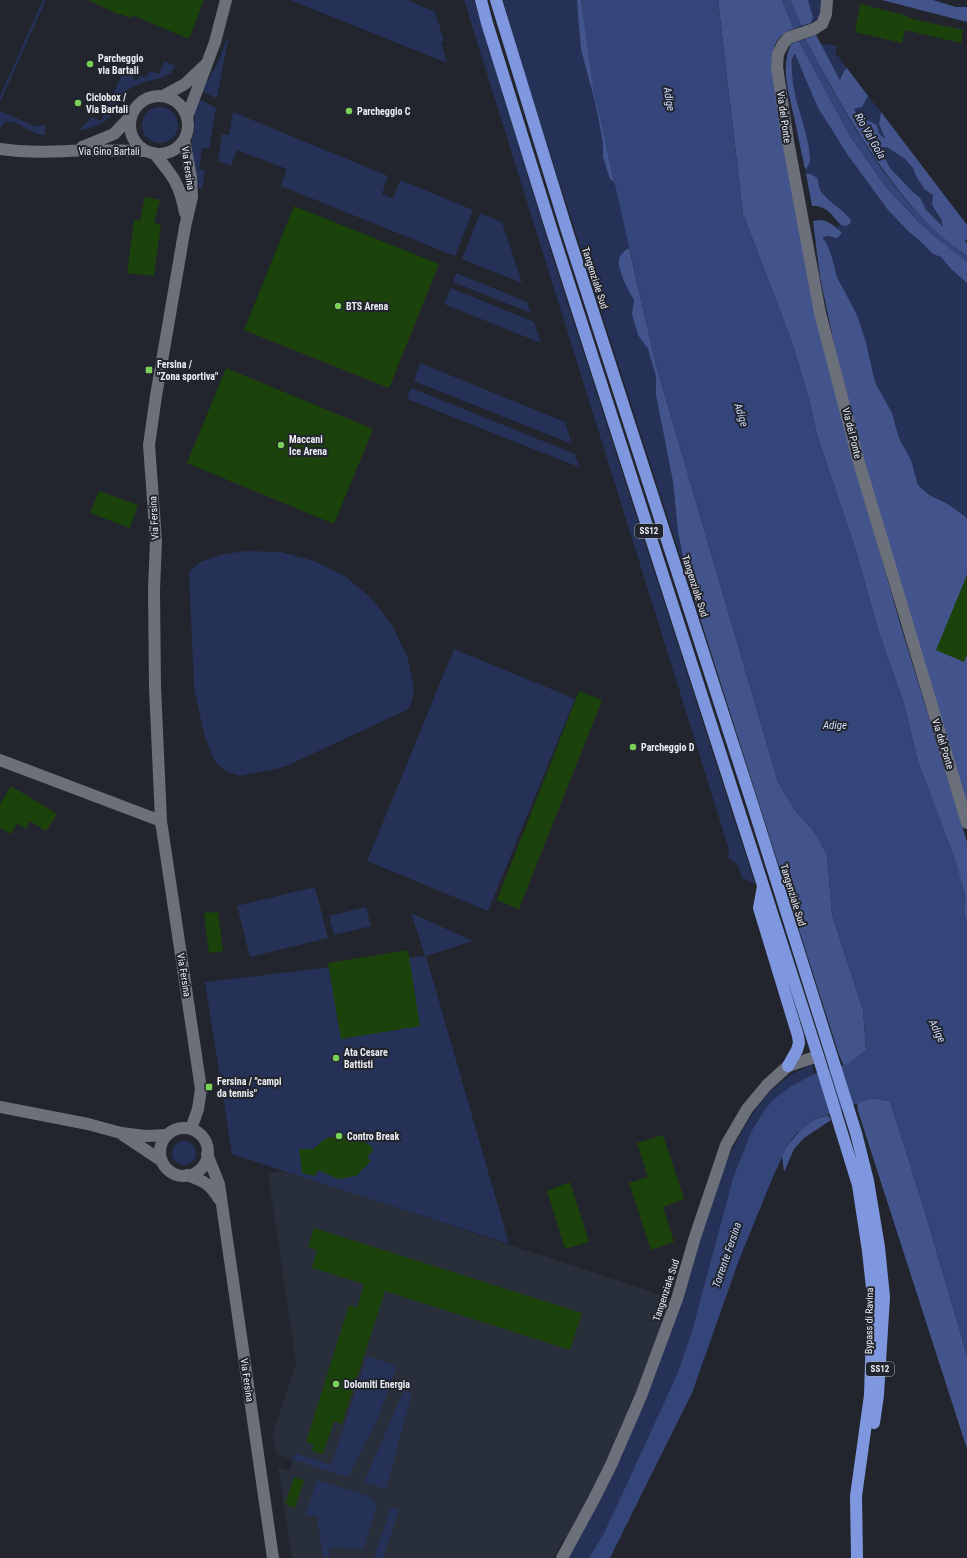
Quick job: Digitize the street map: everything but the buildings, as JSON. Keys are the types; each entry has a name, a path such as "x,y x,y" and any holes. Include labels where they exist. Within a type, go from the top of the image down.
{"highway":[{"name":"Tangenziale Sud","path":"482,0 487,23 554,235 763,885 823,1058 850,1114 856,1133 863,1183"},
{"name":"Tangenziale Sud","path":"496,0 568,234 750,795 823,1058 838,1118 863,1183"},
{"path":"763,885 759,908 799,1043 788,1066"},
{"name":"Bypass di Ravina","path":"857,1558 856,1496 870,1395 873,1297 863,1183"},
{"name":"Bypass di Ravina","path":"863,1183 878,1247 884,1298 878,1395 864,1504 865,1558"}],"street":[{"path":"187,117 215,42 226,0"},
{"name":"Via del Ponte","path":"827,0 827,10 822,24 814,29 788,38 780,48 777,67 795,185 820,313 858,458 967,823"},
{"path":"163,96 185,84 206,64"},
{"path":"155,96 163,96 178,103 184,109 187,117 188,129 184,140 178,147 171,152 163,154 150,152 137,143 131,132 130,123 132,115 141,103 155,96"},
{"name":"Via Gino Bartali","path":"72,151 105,139 114,134 132,115"},
{"name":"Via Fersina","path":"184,140 191,177 192,197 186,218 149,445 156,542 154,590 155,687 161,821 201,1089 198,1109 191,1129"},
{"name":"Via Gino Bartali","path":"0,149 39,153 72,151 150,152"},
{"name":"Via Fersina","path":"150,152 174,177 182,195 186,218"},
{"path":"0,760 161,821"},
{"name":"Tangenziale Sud","path":"562,1558 608,1471 641,1396 677,1299 695,1238 726,1145 751,1105 767,1085 788,1066 823,1058"},
{"name":"Via Fersina","path":"0,1107 88,1124 121,1133 146,1136 167,1134 178,1128 191,1129 204,1139 207,1146 207,1154 219,1184 273,1558"},
{"name":"Via Fersina","path":"121,1133 162,1161 166,1168 172,1172 202,1180 212,1187 221,1202"},
{"path":"162,1161 160,1147 167,1134"},
{"path":"187,1175 194,1173 200,1168 205,1162 207,1154"}],"shaded area":[{"path":"43,0 46,0 0,102 0,96"},
{"path":"290,0 407,0 435,12 444,41 441,42 447,63"},
{"path":"464,0 474,0 553,258 755,884 742,878 737,864 728,858 729,850 726,840"},
{"path":"503,0 581,0 594,88 656,365 656,395 673,482 678,532 687,577 526,79"},
{"path":"577,0 581,0 594,88 614,182 610,179 603,157 603,143 595,101 581,50"},
{"path":"718,0 782,0 794,29 785,33 778,39 774,47 772,57 854,460 899,620 967,842 967,925 964,912 965,894 917,758 904,704 879,633 855,548 817,435 810,403 792,342 743,214"},
{"path":"790,0 808,0 813,17 811,23 801,26"},
{"path":"808,0 822,0 819,16 811,23 813,17"},
{"path":"882,0 933,0 956,7 967,7 967,22"},
{"path":"816,35 840,80 847,68 868,96 862,107 854,109 863,127 867,120 877,125 879,133 885,138 879,124 881,112 967,225 967,239 965,242 967,243 967,256 936,232 897,188 863,140 805,39","holes":["887,147 905,159 913,168 925,190 933,195 932,205 941,219 943,227 926,210 921,199 890,168 886,160 875,148"]},
{"path":"226,40 228,41 216,98 202,91 220,58"},
{"path":"799,41 850,136 886,187 920,223 967,262 967,283 951,269 941,257 933,254 908,231 888,210 847,154 818,108 795,54 792,58 793,83 810,158 809,165 805,169 786,80 786,62 791,44"},
{"path":"820,43 837,46 835,52 847,68 844,71 841,81"},
{"path":"795,54 818,108 847,154 888,210 908,231 933,254 941,257 951,269 967,283 967,518 948,504 929,495 918,485 911,460 899,438 892,413 875,382 866,342 857,315 837,277 832,257 822,237 826,236 830,238 842,233 836,227 841,225 846,226 846,213 823,194 814,177 806,174 805,169 809,165 810,158 794,88 792,63"},
{"path":"164,61 176,66 171,71 172,73 161,78 144,82 128,90 106,120 97,126 78,131 92,117 101,121 124,70 135,75 133,79 137,80 139,76 146,77 150,71 159,74"},
{"path":"868,96 881,112 879,124 886,138 880,135 878,131 863,127 853,109 862,107"},
{"path":"199,99 216,108 209,149 202,148 199,169 205,170 202,189 199,188 195,179 191,145 194,131 195,109"},
{"path":"164,107 173,112 177,118 177,132 173,138 164,143 156,143 147,138 143,132 142,121 147,112 153,108"},
{"path":"0,111 34,126 45,124 45,135 34,133 16,123 11,122 5,122 0,129"},
{"path":"233,112 388,176 382,194 393,199 400,180 473,210 455,256 281,186 287,169 237,150 231,166 218,161 222,134 229,135"},
{"path":"887,146 905,159 913,168 925,190 933,195 932,205 941,219 943,228 926,210 921,199 890,168 886,160 875,147"},
{"path":"806,174 811,174 817,178 822,193 848,216 851,220 850,224 846,226 841,225 825,209 812,206"},
{"path":"480,213 502,222 522,283 462,259"},
{"path":"822,220 833,225 842,233 837,238 826,236 822,238 826,242 832,257 837,277 857,315 866,342 875,382 892,413 899,438 911,460 918,485 929,495 948,504 967,518 967,816 843,386 820,277 813,221"},
{"path":"629,248 656,365 778,782 796,812 813,830 827,854 832,914 863,1010 866,1050 844,1066 839,1055 687,577 678,532 673,482 656,395 656,376 648,349 638,335 632,314 634,300 625,284 619,267 619,259 621,255"},
{"path":"456,273 527,302 531,313 453,282"},
{"path":"451,288 534,322 541,343 444,304"},
{"path":"420,363 565,422 572,444 414,381"},
{"path":"411,388 575,454 579,467 407,399"},
{"path":"247,551 281,552 314,561 346,577 371,598 392,625 408,658 414,690 412,702 407,710 284,767 240,776 228,772 217,764 204,734 194,687 189,572 200,562 224,554"},
{"path":"454,649 575,699 488,911 367,861"},
{"path":"315,887 328,938 250,957 237,906"},
{"path":"366,907 371,926 334,935 329,916"},
{"name":"Ata Cesare Battisti","path":"411,913 473,941 426,956 509,1244 232,1154 205,982 425,956"},
{"path":"812,1064 814,1074 791,1086 751,1132 733,1178 692,1331 678,1372 603,1535 589,1558 565,1558 611,1473 720,1174 747,1122 764,1099 774,1088 788,1077"},
{"path":"871,1098 890,1101 922,1202 967,1355 967,1449 858,1111 857,1103"},
{"path":"828,1115 831,1120 804,1138 794,1149 784,1172 782,1155 787,1146 805,1125"},
{"path":"184,1141 193,1144 196,1153 193,1162 184,1165 175,1162 172,1153 175,1144"},
{"path":"285,1171 673,1299 612,1455 567,1539 562,1541 553,1558 292,1558 278,1467 289,1471 293,1460 276,1454 273,1433 296,1363 268,1174"},
{"path":"367,1356 397,1366 376,1423 348,1477 293,1460 295,1453 331,1465"},
{"path":"404,1390 412,1393 386,1489 364,1482"},
{"path":"317,1480 369,1496 377,1504 364,1549 329,1547 330,1558 323,1558 317,1515 305,1516"},
{"path":"391,1507 399,1510 383,1558 374,1558"}],"water":[{"name":"Adige","path":"581,0 718,0 743,214 792,342 810,403 817,435 855,548 879,633 904,704 917,758 954,856 965,894 964,911 967,925 967,1355 922,1202 890,1101 871,1098 814,1120 797,1133 787,1146 739,1260 692,1393 610,1558 589,1558 603,1535 678,1372 692,1331 733,1178 751,1132 773,1100 791,1086 814,1074 850,1063 866,1050 863,1010 832,914 827,854 813,830 796,812 778,782 656,365 593,88"},
{"path":"782,0 790,0 801,26 794,29"},
{"path":"805,39 855,129 874,158 916,211 940,235 967,256 967,262 932,235 886,187 850,136 799,41"}],"place":[{"name":"Parcheggio via Bartali","path":"90,64"},
{"name":"Ciclobox / Via Bartali","path":"78,103"},
{"name":"Parcheggio C","path":"349,111"},
{"name":"BTS Arena","path":"338,306"},
{"name":"Fersina / \"Zona sportiva\"","path":"149,370"},
{"name":"Maccani Ice Arena","path":"281,445"},
{"name":"Parcheggio D","path":"633,747"},
{"name":"Ata Cesare Battisti","path":"336,1058"},
{"name":"Fersina / \"campi da tennis\"","path":"209,1087"},
{"name":"Contro Break","path":"339,1136"},
{"name":"Dolomiti Energia","path":"336,1384"}],"water label":[{"name":"Rio Val Gola","path":"870,136"},
{"name":"Torrente Fersina","path":"727,1255"}]}
